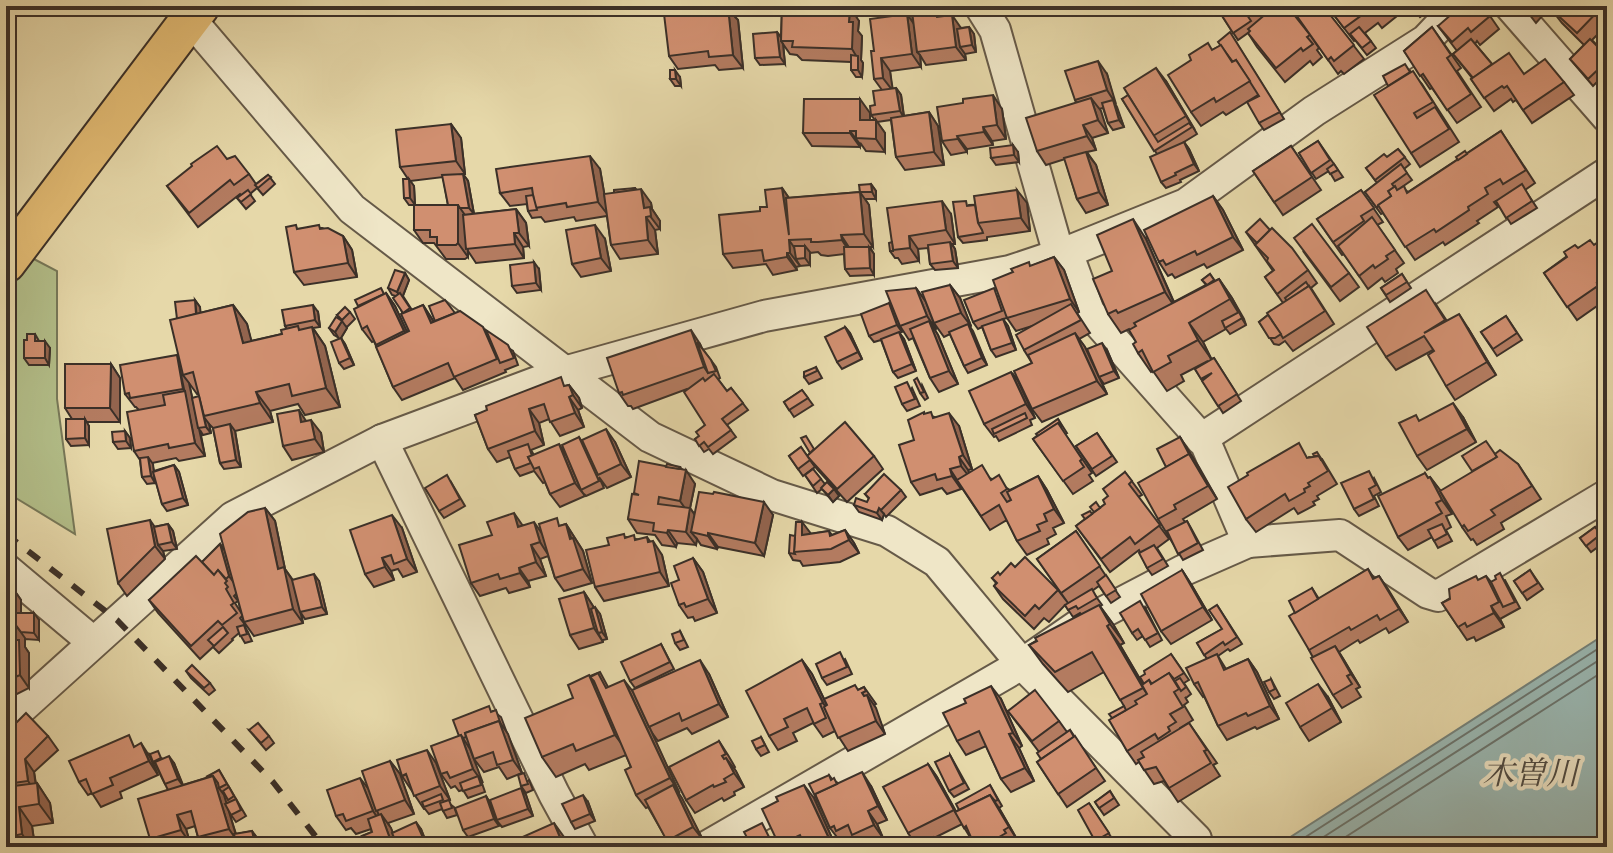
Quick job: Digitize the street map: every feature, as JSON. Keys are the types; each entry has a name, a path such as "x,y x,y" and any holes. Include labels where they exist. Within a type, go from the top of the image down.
{"main road":[{"path":"6,263 190,10"}],"street":[{"path":"980,6 995,30 1063,253 1089,312 1201,439 1248,542"},
{"path":"6,722 233,517 382,440 564,372 764,316 1010,271 1186,204 1314,111 1426,40 1458,6"},
{"path":"1510,6 1607,117"},
{"path":"190,10 352,209 650,437 772,495 887,531 937,562 1022,664 1196,839 1182,847"},
{"path":"1201,439 1607,173"},
{"path":"382,440 554,794 583,847"},
{"path":"706,847 1022,664 1077,626 1182,571 1248,542 1340,535 1428,593 1438,596 1607,495"},
{"path":"6,569 93,642"}],"green space":[{"path":"32,258 57,271 57,399 75,534 6,492 6,294"}],"water":[{"name":"木曽川","path":"1607,633 1607,847 1275,847"}],"building":[{"path":"705,6 705,9 728,7 733,55 709,57 708,51 669,56 664,14 686,12 686,7"},
{"path":"709,6 730,6 730,10 728,7 709,9"},
{"path":"782,6 850,7 852,49 792,47 793,41 781,41"},
{"path":"1227,6 1241,6 1251,21 1233,33 1219,11"},
{"path":"1273,6 1298,6 1291,11 1310,35 1307,37 1313,44 1303,51 1301,48 1276,68 1248,33 1248,29"},
{"path":"1302,6 1323,6 1354,45 1334,61 1331,57 1328,60 1294,12"},
{"path":"1327,6 1383,6 1372,14 1369,10 1344,28"},
{"path":"1461,6 1482,6 1490,16 1471,32 1468,28 1452,42 1438,26"},
{"path":"1553,6 1603,6 1577,33 1552,10"},
{"path":"925,9 926,14 936,12 937,17 952,15 956,47 917,52 912,11"},
{"path":"907,14 912,54 881,58 883,78 874,79 870,19"},
{"path":"969,27 972,45 960,47 957,29"},
{"path":"1359,27 1371,41 1362,48 1350,34"},
{"path":"1432,27 1451,55 1447,58 1471,94 1447,110 1404,51"},
{"path":"777,32 780,57 755,58 753,34"},
{"path":"1230,32 1280,112 1259,123 1247,102 1259,96 1236,60 1233,62 1218,42"},
{"path":"1471,39 1492,64 1473,78 1453,54"},
{"path":"1590,39 1607,56 1607,61 1588,79 1570,59"},
{"path":"1208,43 1212,50 1221,45 1250,81 1216,102 1214,98 1191,112 1168,75 1191,60 1189,55"},
{"path":"1509,53 1524,74 1545,59 1564,82 1523,110 1507,86 1484,98 1471,79"},
{"path":"851,55 858,56 858,70 851,70"},
{"path":"1098,61 1107,90 1075,100 1065,71"},
{"path":"1405,64 1410,72 1388,86 1383,76"},
{"path":"1156,68 1186,116 1153,136 1124,88"},
{"path":"670,70 675,70 676,79 670,79"},
{"path":"1413,71 1433,102 1414,113 1417,118 1435,107 1449,129 1411,153 1374,95"},
{"path":"896,88 900,111 871,115 870,106 875,105 873,91"},
{"path":"993,95 997,125 983,127 984,132 942,141 937,107"},
{"path":"1128,95 1158,142 1189,123 1192,127 1154,151 1122,99"},
{"path":"1091,98 1098,120 1083,125 1087,136 1037,151 1026,118"},
{"path":"804,99 860,99 860,120 876,120 876,139 856,138 856,131 803,133"},
{"path":"1113,100 1119,120 1108,123 1102,103"},
{"path":"929,112 934,152 896,157 891,118"},
{"path":"451,124 456,161 400,167 396,130"},
{"path":"1501,131 1526,170 1503,184 1500,179 1485,188 1488,194 1468,207 1469,210 1436,232 1434,229 1405,247 1378,205 1391,196 1388,191 1395,186 1397,190 1404,186 1407,193"},
{"path":"1318,141 1330,160 1311,173 1299,153"},
{"path":"1184,142 1194,164 1161,182 1150,157"},
{"path":"1013,145 1014,155 991,158 990,148"},
{"path":"217,146 227,159 235,156 249,174 234,185 230,180 189,213 167,186"},
{"path":"1291,146 1312,177 1274,202 1253,171"},
{"path":"1398,149 1405,157 1375,180 1366,168 1384,154 1387,157"},
{"path":"1086,152 1099,192 1077,199 1064,158"},
{"path":"590,156 598,202 535,208 532,188 500,193 496,169"},
{"path":"1334,164 1338,170 1330,174 1327,169"},
{"path":"1401,164 1407,173 1392,184 1394,187 1388,191 1391,196 1377,208 1365,192"},
{"path":"463,174 469,208 448,205 442,175"},
{"path":"268,175 271,177 258,188 255,185"},
{"path":"403,179 409,179 410,198 404,198"},
{"path":"871,184 872,192 860,192 859,185"},
{"path":"1522,184 1532,201 1506,218 1496,201"},
{"path":"782,188 789,235 786,198 860,192 864,234 841,235 842,240 818,242 811,242 811,239 789,240 790,253 787,257 764,261 762,250 723,254 719,215 760,211 760,207 767,207 765,190"},
{"path":"641,189 644,208 650,207 651,216 646,217 648,240 611,245 604,194"},
{"path":"248,190 251,194 241,202 237,198"},
{"path":"614,190 635,190 614,193"},
{"path":"1017,190 1021,218 978,223 974,196"},
{"path":"1361,190 1374,208 1361,216 1364,221 1333,242 1317,219"},
{"path":"533,195 537,210 528,211 526,196"},
{"path":"1213,196 1233,237 1197,255 1195,251 1166,265 1163,260 1159,262 1144,230"},
{"path":"942,201 946,230 909,236 910,248 893,250 887,208"},
{"path":"966,201 967,206 975,205 983,233 958,237 953,202"},
{"path":"414,205 458,205 458,243 437,245 437,237 430,237 430,230 414,230"},
{"path":"516,209 519,233 514,233 515,244 466,249 463,215"},
{"path":"1372,217 1395,250 1386,256 1388,259 1375,268 1373,265 1359,276 1338,246"},
{"path":"1133,219 1165,292 1118,313 1116,310 1108,314 1093,279 1112,271 1097,235"},
{"path":"1260,219 1270,230 1257,243 1246,232"},
{"path":"1312,224 1349,273 1331,287 1294,238"},
{"path":"296,225 297,229 319,225 320,229 328,228 343,236 348,263 294,272 286,227"},
{"path":"595,225 601,258 572,264 566,230"},
{"path":"1272,228 1308,270 1277,294 1265,277 1274,270 1268,258 1255,245"},
{"path":"1607,236 1607,276 1567,307 1544,273 1567,257 1564,252 1575,245 1578,248 1590,240 1594,245"},
{"path":"950,242 953,261 930,264 928,245"},
{"path":"794,246 805,246 805,258 796,259"},
{"path":"844,247 869,247 870,268 845,269"},
{"path":"1054,257 1070,299 1007,318 993,280 1029,262 1030,266"},
{"path":"534,262 536,283 512,286 510,265"},
{"path":"395,270 405,273 397,292 388,288"},
{"path":"1210,274 1214,280 1207,285 1202,280"},
{"path":"1402,274 1407,282 1386,295 1381,288"},
{"path":"1219,279 1230,299 1189,323 1198,340 1168,356 1171,362 1153,372 1142,350 1138,353 1129,330 1136,326 1134,323"},
{"path":"1306,282 1309,286 1287,301 1285,298"},
{"path":"950,285 961,313 934,323 922,292"},
{"path":"1309,286 1325,311 1283,338 1267,313"},
{"path":"381,288 384,294 358,306 355,300"},
{"path":"916,288 927,316 900,326 886,291"},
{"path":"994,288 1002,311 973,322 964,300"},
{"path":"1426,290 1445,320 1424,333 1459,314 1487,362 1446,386 1428,355 1434,351 1424,336 1386,357 1367,327"},
{"path":"386,293 404,331 376,345 367,326 362,329 354,309"},
{"path":"400,293 410,308 403,313 393,298"},
{"path":"195,300 196,314 177,319 175,302"},
{"path":"445,300 455,313 435,321 429,306"},
{"path":"889,303 897,325 869,336 861,314"},
{"path":"1071,304 1081,320 1024,350 1016,335"},
{"path":"233,305 243,343 282,334 281,330 298,326 299,330 312,327 326,388 292,396 289,384 256,392 260,403 204,416 193,372 183,375 170,320"},
{"path":"313,305 315,320 285,326 282,310"},
{"path":"423,305 431,323 460,311 483,327 497,359 454,377 448,363 393,387 376,347 409,331 401,314"},
{"path":"345,307 350,312 342,320 337,315"},
{"path":"1239,312 1242,318 1225,328 1222,321"},
{"path":"1268,315 1281,334 1275,338 1269,338 1259,322"},
{"path":"1506,316 1517,333 1493,349 1481,332"},
{"path":"336,317 342,321 335,332 329,328"},
{"path":"1003,319 1012,343 991,350 982,326"},
{"path":"929,321 949,371 930,378 910,329"},
{"path":"968,324 982,358 964,366 949,332"},
{"path":"845,327 858,352 837,362 825,337"},
{"path":"486,330 508,345 514,358 500,363"},
{"path":"691,330 704,367 623,395 619,393 607,358"},
{"path":"899,332 912,364 893,372 881,339"},
{"path":"1075,333 1097,381 1032,409 1014,371 1032,363 1028,355"},
{"path":"27,334 35,334 35,341 45,341 45,358 24,358"},
{"path":"341,338 350,358 339,363 331,342"},
{"path":"697,342 711,360 716,371 708,373"},
{"path":"1102,343 1114,371 1099,377 1087,349"},
{"path":"177,355 183,389 130,398 129,393 125,394 120,365"},
{"path":"1214,358 1237,394 1218,406 1202,381 1212,373 1201,379 1195,369"},
{"path":"65,364 111,364 110,408 65,408"},
{"path":"816,367 817,371 804,377 804,372"},
{"path":"1011,372 1026,404 984,424 969,391"},
{"path":"714,374 727,391 731,388 743,403 722,419 731,430 708,447 704,442 699,446 695,439 699,436 696,432 705,425 684,392"},
{"path":"561,377 564,386 569,385 573,395 569,397 575,413 550,422 544,404 529,409 535,431 488,449 475,415 487,410 486,406"},
{"path":"917,378 924,392 920,393 914,380"},
{"path":"907,382 915,399 902,404 895,387"},
{"path":"802,390 808,398 789,410 784,402"},
{"path":"185,391 195,443 169,448 168,444 134,451 127,412 165,405 163,395"},
{"path":"199,396 206,427 198,428 192,398"},
{"path":"1453,403 1467,429 1417,456 1399,423 1416,415 1419,421"},
{"path":"299,410 301,422 311,420 315,439 283,446 277,414"},
{"path":"931,412 933,418 949,413 963,455 959,457 961,466 950,469 952,476 937,480 935,474 911,482 899,445 914,440 908,420"},
{"path":"1025,413 1027,418 994,434 992,429"},
{"path":"66,419 85,419 85,438 66,439"},
{"path":"1058,419 1061,427 1058,423 1038,436 1036,434"},
{"path":"845,422 874,456 837,489 807,456"},
{"path":"1058,423 1084,467 1063,481 1033,439"},
{"path":"230,424 236,460 220,463 213,428"},
{"path":"606,429 621,464 598,475 582,440"},
{"path":"125,431 126,441 113,442 112,432"},
{"path":"1097,433 1112,456 1092,469 1076,446"},
{"path":"806,436 814,449 810,453 801,438"},
{"path":"579,437 599,481 581,490 562,445"},
{"path":"1180,437 1189,454 1166,467 1157,449"},
{"path":"1486,441 1497,457 1472,471 1462,456"},
{"path":"1299,443 1307,458 1319,456 1328,471 1308,483 1310,486 1304,489 1305,492 1289,501 1285,494 1246,519 1228,487"},
{"path":"528,444 531,463 515,469 508,451"},
{"path":"559,444 575,483 550,494 539,467 534,469 528,457"},
{"path":"801,447 810,460 798,469 789,456"},
{"path":"1500,450 1518,464 1532,486 1491,510 1495,515 1468,531 1464,525 1462,527 1440,491 1497,457 1495,454"},
{"path":"1189,454 1208,486 1174,505 1176,509 1158,519 1138,483"},
{"path":"148,457 151,476 142,477 140,458"},
{"path":"639,461 686,470 680,501 659,497 658,504 690,508 686,532 653,531 654,523 628,519 632,494 639,495 634,493"},
{"path":"174,465 183,498 162,504 153,472"},
{"path":"982,465 991,480 999,475 1007,489 1001,493 1007,502 1011,500 1007,492 1038,476 1054,509 1044,514 1047,521 1037,525 1040,531 1017,541 999,505 981,516 957,480"},
{"path":"813,469 821,479 813,486 805,475"},
{"path":"1369,471 1376,485 1369,489 1374,499 1354,509 1341,483"},
{"path":"1125,472 1132,481 1129,484 1160,525 1135,544 1130,537 1101,559 1076,526 1105,504 1103,500 1108,496 1103,489"},
{"path":"1425,473 1442,500 1436,503 1442,513 1398,537 1378,496"},
{"path":"884,474 901,490 877,513 854,505 856,498 867,502 869,498 865,494"},
{"path":"447,475 460,499 439,511 425,488"},
{"path":"827,482 834,489 828,495 821,488"},
{"path":"699,492 764,502 755,543 691,532"},
{"path":"1096,502 1100,508 1094,512 1090,507"},
{"path":"265,508 278,569 284,567 293,609 244,622 220,534 248,512"},
{"path":"514,513 518,527 534,522 540,542 531,545 536,562 519,568 520,573 500,579 498,574 471,583 459,545 492,535 487,522"},
{"path":"392,515 407,559 394,564 391,555 382,558 385,567 365,574 350,530"},
{"path":"557,518 559,526 566,524 583,569 555,578 539,524"},
{"path":"1607,518 1607,530 1603,533 1597,526"},
{"path":"150,520 155,546 118,583 107,529"},
{"path":"1187,521 1198,543 1178,554 1167,531"},
{"path":"796,522 802,522 802,535 829,531 830,536 845,530 849,540 831,549 794,552"},
{"path":"168,524 172,542 158,545 154,527"},
{"path":"1442,524 1447,534 1434,541 1428,530"},
{"path":"1595,527 1601,534 1586,546 1580,538"},
{"path":"1076,531 1100,566 1061,593 1037,559"},
{"path":"624,534 625,538 634,535 635,540 647,537 648,542 653,541 660,572 595,587 586,550 609,545 607,538"},
{"path":"790,535 795,536 795,554 789,553"},
{"path":"220,544 229,576 226,579 218,570 214,575 202,562"},
{"path":"1154,545 1163,559 1147,568 1139,553"},
{"path":"196,556 214,575 218,570 227,581 226,589 234,603 231,605 237,613 222,625 218,621 191,646 149,600"},
{"path":"1025,557 1058,590 1039,609 1035,605 1025,616 994,586 997,583 992,578 998,572 1000,575 1011,563 1015,567"},
{"path":"693,558 708,599 686,607 684,603 679,605 671,583 679,580 674,566"},
{"path":"1368,569 1373,579 1379,576 1399,609 1380,620 1377,615 1351,630 1349,627 1309,650 1289,616"},
{"path":"1182,570 1203,607 1161,631 1141,594"},
{"path":"1530,570 1538,583 1522,593 1514,581"},
{"path":"1500,573 1515,602 1503,607 1491,582"},
{"path":"314,574 322,607 300,612 292,580"},
{"path":"1106,575 1116,590 1106,596 1097,582"},
{"path":"1476,576 1478,580 1486,576 1499,602 1491,606 1494,613 1467,627 1465,623 1458,627 1442,603 1450,599 1449,589"},
{"path":"6,587 12,587 12,616 6,616"},
{"path":"1312,588 1318,599 1295,613 1289,601"},
{"path":"1092,589 1097,598 1078,609 1076,606 1068,610 1065,605"},
{"path":"584,592 594,628 570,635 559,599"},
{"path":"1140,601 1158,633 1145,640 1138,629 1132,633 1120,613"},
{"path":"1099,605 1110,624 1107,626 1143,688 1120,700 1092,652 1055,672 1029,645 1037,641 1035,638"},
{"path":"1217,605 1237,637 1204,655 1197,643 1222,629 1209,610"},
{"path":"595,607 602,632 598,633 591,609"},
{"path":"16,613 34,613 34,633 21,632 15,624"},
{"path":"6,624 15,624 15,640 19,640 20,675 6,681"},
{"path":"244,625 247,634 240,636 237,627"},
{"path":"223,627 228,633 214,646 208,640"},
{"path":"680,631 684,640 675,643 672,634"},
{"path":"661,644 670,662 630,681 621,662"},
{"path":"1335,646 1351,674 1347,676 1352,684 1333,695 1311,658"},
{"path":"840,652 847,667 822,678 816,664"},
{"path":"1171,654 1184,673 1174,679 1169,673 1152,684 1149,680 1144,684 1140,677 1145,674 1144,671"},
{"path":"1217,654 1224,670 1248,659 1270,706 1218,726 1198,682 1194,684 1186,668"},
{"path":"700,660 719,704 682,721 679,713 649,727 632,690"},
{"path":"802,660 823,703 820,704 826,718 814,724 807,708 784,719 788,727 769,736 746,691"},
{"path":"192,665 210,683 204,688 186,671"},
{"path":"598,673 606,688 624,680 670,778 636,795 625,770 631,767 590,677"},
{"path":"1169,673 1179,689 1174,692 1183,707 1170,714 1176,722 1168,727 1170,731 1158,739 1155,734 1127,751 1109,720 1137,704 1135,701 1147,694 1142,685 1149,680 1151,684"},
{"path":"589,675 615,735 576,751 573,744 542,757 525,718 573,698 568,685"},
{"path":"1180,678 1186,687 1181,691 1175,681"},
{"path":"1271,679 1275,689 1269,692 1264,682"},
{"path":"1318,684 1332,708 1300,727 1286,703"},
{"path":"855,685 858,690 864,687 866,691 862,693 867,695 876,721 838,738 824,707 827,705 824,699"},
{"path":"991,686 1025,768 1001,779 979,731 957,741 943,713 966,703 964,699"},
{"path":"1035,690 1059,721 1032,741 1008,711"},
{"path":"489,706 491,712 496,710 500,722 465,733 466,737 459,736 453,720"},
{"path":"1124,706 1126,710 1112,718 1109,714"},
{"path":"26,713 48,736 25,759 28,781 6,784 6,733"},
{"path":"499,721 513,760 497,765 493,752 474,759 465,733"},
{"path":"258,723 269,736 261,743 249,730"},
{"path":"1189,723 1207,750 1204,751 1211,763 1169,788 1156,767 1144,770 1138,760 1144,757 1141,752"},
{"path":"1070,730 1074,737 1041,759 1037,753"},
{"path":"129,735 134,747 141,743 149,761 110,778 113,785 92,794 86,779 79,782 69,761"},
{"path":"461,735 473,769 450,778 447,772 441,774 431,746"},
{"path":"1075,736 1096,768 1058,794 1037,762"},
{"path":"761,737 765,745 756,749 752,741"},
{"path":"719,741 726,754 722,756 734,773 724,779 726,782 713,785 686,800 669,767"},
{"path":"427,750 440,786 414,796 397,760"},
{"path":"158,751 161,758 153,762 150,754"},
{"path":"950,755 964,783 949,791 935,762"},
{"path":"169,756 178,779 165,784 155,762"},
{"path":"390,761 405,800 376,811 362,771"},
{"path":"928,764 954,810 908,833 883,787"},
{"path":"219,770 227,784 219,788 213,776 206,777"},
{"path":"862,772 878,806 868,811 874,825 852,835 848,825 836,831 834,826 830,828 815,794"},
{"path":"524,773 528,784 521,786 518,775"},
{"path":"829,775 837,784 815,794 817,800 809,784"},
{"path":"213,776 229,829 198,837 191,811 177,815 181,830 150,839 138,799"},
{"path":"478,776 481,785 463,791 460,783"},
{"path":"360,778 373,811 346,821 343,814 336,816 327,790"},
{"path":"37,783 39,804 19,807 22,834 13,836 16,847 6,847 6,787"},
{"path":"673,785 693,827 667,841 645,800"},
{"path":"804,785 833,847 805,847 800,835 779,845 762,809 778,801 776,797"},
{"path":"990,785 998,800 995,801 990,795 959,810 956,804"},
{"path":"229,787 234,796 228,800 223,791"},
{"path":"521,788 528,809 497,820 490,800"},
{"path":"1110,791 1114,798 1099,808 1095,802"},
{"path":"441,794 443,800 424,807 422,802"},
{"path":"583,795 590,814 571,822 562,804"},
{"path":"990,795 1009,827 1004,830 1006,833 985,845 983,842 978,845 955,812"},
{"path":"486,796 494,819 463,830 455,808"},
{"path":"236,799 241,810 231,815 225,804"},
{"path":"449,800 452,808 443,811 440,803"},
{"path":"1089,803 1109,833 1095,841 1078,810"},
{"path":"381,814 393,847 361,847 369,843 362,836 372,832 368,819"},
{"path":"416,822 424,840 408,847 398,847 392,833"},
{"path":"554,823 564,847 521,847 518,839"},
{"path":"762,823 773,845 767,847 764,841 752,847 744,832"},
{"path":"252,831 256,847 237,847 234,834"},
{"path":"933,837 936,843 928,847 915,846"}],"railway":[{"path":"6,534 117,620 273,782 324,847"}]}
